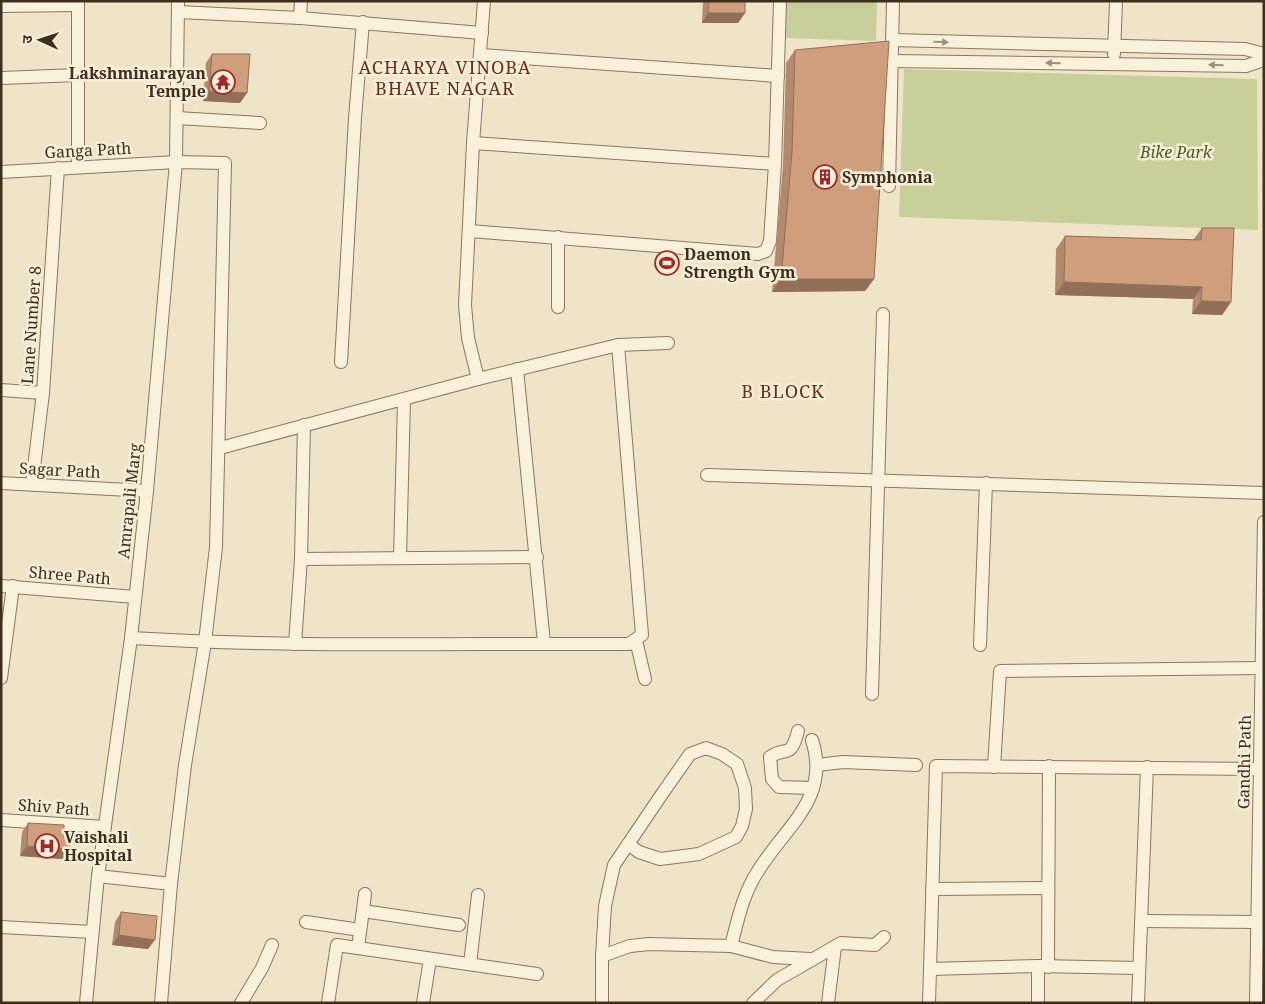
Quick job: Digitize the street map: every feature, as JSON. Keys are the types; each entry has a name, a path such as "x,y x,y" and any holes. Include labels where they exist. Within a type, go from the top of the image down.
{"street":[{"path":"300,18 301,1"},
{"path":"478,379 468,338 466,305 473,143 484,1"},
{"path":"470,231 758,254 766,251 770,241 775,164 780,1"},
{"path":"889,186 893,1"},
{"path":"1114,64 1116,1"},
{"path":"1,6 78,3 78,166"},
{"path":"178,7 482,33"},
{"name":"Amrapali Marg","path":"86,1003 98,876 130,638 147,491 176,162 178,7"},
{"path":"341,362 355,118 364,22"},
{"path":"892,40 1245,49 1264,54"},
{"path":"481,56 778,76"},
{"path":"892,61 1246,66 1264,60"},
{"path":"1,78 78,75"},
{"path":"177,118 260,123"},
{"path":"473,143 775,164"},
{"name":"Ganga Path","path":"1,172 78,166 176,162 225,163 220,448"},
{"name":"Lane Number 8","path":"32,484 43,393 58,168"},
{"path":"558,237 558,307"},
{"path":"872,694 883,314"},
{"path":"161,1003 171,884 185,765 205,642 216,547 220,448 517,369 618,346 668,343"},
{"path":"130,638 295,644 629,644 636,640 642,635 618,346"},
{"path":"517,369 544,643"},
{"path":"1,390 43,393"},
{"path":"400,558 404,400"},
{"path":"295,644 301,559 304,425"},
{"path":"707,475 879,479 1264,493"},
{"name":"Sagar Path","path":"1,483 147,491"},
{"path":"980,645 986,483"},
{"name":"Gandhi Path","path":"1256,1003 1264,522"},
{"path":"301,559 537,557"},
{"path":"1,678 7,586"},
{"name":"Shree Path","path":"7,586 135,597"},
{"path":"636,640 645,679"},
{"path":"994,767 1000,671 1262,668"},
{"path":"798,730 794,746 786,753 774,754 770,757 772,779 780,787 813,788"},
{"path":"730,946 744,894 758,870 799,818 813,788 817,756 812,740"},
{"path":"602,1003 602,956 609,881 614,865 628,844 690,754 706,748 722,754 737,764 745,788 746,809 742,826 736,837 699,854 660,859 639,852 628,844"},
{"path":"817,764 843,762 916,765"},
{"path":"930,1003 936,766 1260,769"},
{"path":"1038,1003 1043,966 1048,888 1049,766"},
{"path":"1138,1003 1147,767"},
{"name":"Shiv Path","path":"1,820 104,827"},
{"path":"98,876 171,884"},
{"path":"932,889 1048,888"},
{"path":"358,948 366,894"},
{"path":"470,964 478,895"},
{"path":"363,911 459,925"},
{"path":"1142,921 1257,922"},
{"path":"306,922 360,930"},
{"path":"1,927 92,932"},
{"path":"753,1003 777,980 810,959 841,943 875,945 884,937"},
{"path":"602,956 630,946 649,944 730,946 773,957 810,959"},
{"path":"241,1003 262,968 272,945"},
{"path":"328,1003 337,945 537,974"},
{"path":"828,1003 835,947"},
{"path":"423,1003 430,959"},
{"path":"930,968 1043,966 1138,968"}],"green space":[{"path":"785,1 877,1 876,41 785,38"},
{"name":"Bike Park","path":"904,69 1257,79 1258,230 899,217"}],"building":[{"path":"709,1 745,1 745,13 708,13"},
{"name":"Symphonia","path":"889,41 874,279 781,279 792,152 795,50"},
{"name":"Lakshminarayan Temple","path":"212,54 250,54 247,93 209,91"},
{"path":"1202,228 1234,228 1231,302 1201,301 1202,287 1064,282 1065,236 1201,240"},
{"path":"28,823 64,825 64,837 70,837 70,849 27,846"},
{"path":"121,912 157,916 155,940 119,935"}],"place":[{"name":"Lakshminarayan Temple","path":"223,82"},
{"name":"Symphonia","path":"825,177"},
{"name":"Daemon Strength Gym","path":"667,263"},
{"name":"Vaishali Hospital","path":"47,846"}],"district":[{"name":"ACHARYA VINOBA BHAVE NAGAR","path":"445,77"},
{"name":"B BLOCK","path":"783,391"}]}
